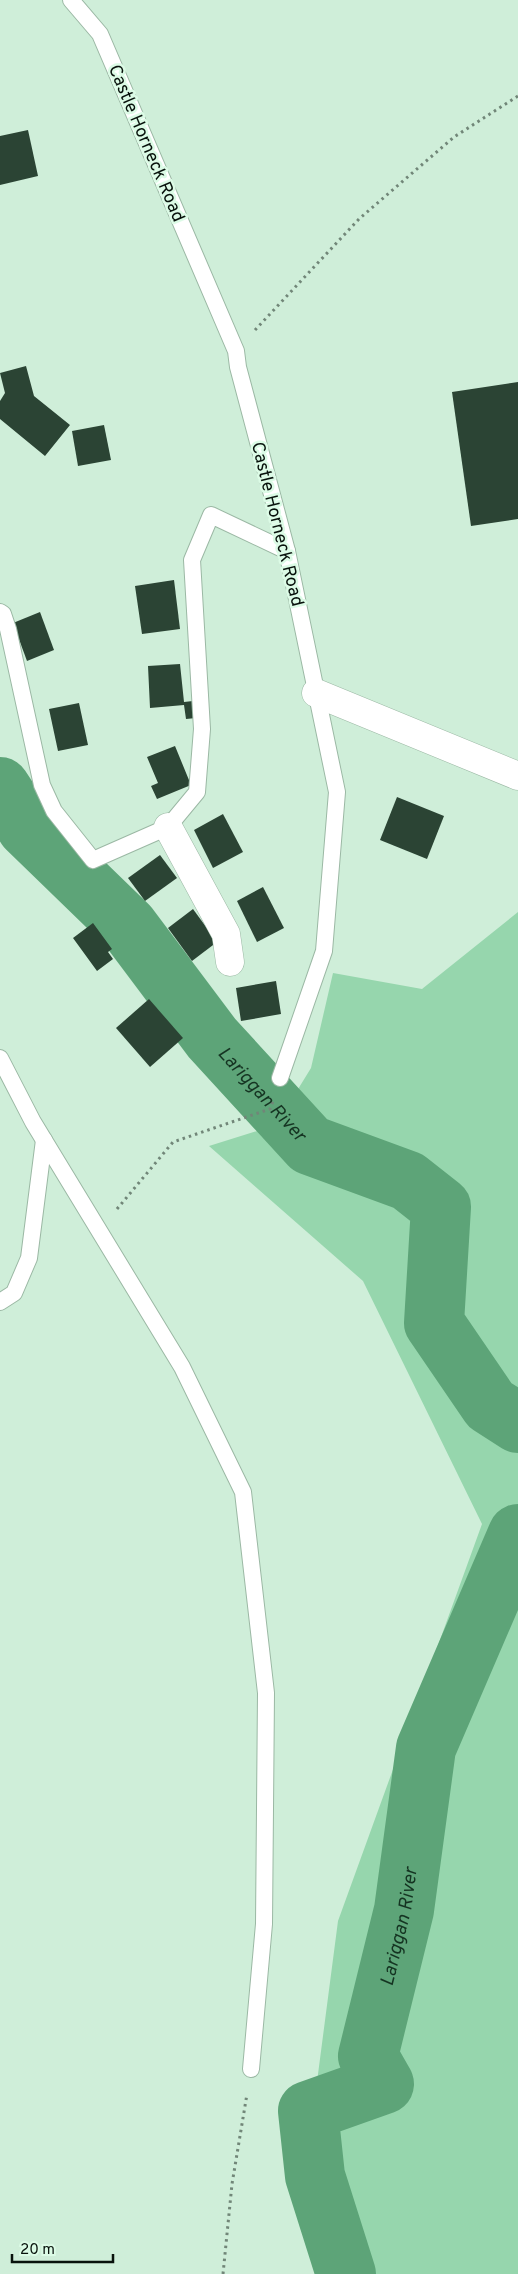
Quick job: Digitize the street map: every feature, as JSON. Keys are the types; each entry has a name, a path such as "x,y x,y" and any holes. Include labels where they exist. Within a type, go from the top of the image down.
{"street":[{"path":"316,693 518,776"},
{"path":"168,827 226,934 230,962"}],"lane":[{"name":"Castle Horneck Road","path":"71,0 100,34 236,351 238,367 287,551 337,792 324,950 280,1078"},
{"path":"1,609 42,785 54,811 93,860 168,827 197,792 202,729 192,560 211,515 287,551"},
{"path":"0,1058 44,1140 182,1367 243,1492 266,1692 264,1924 251,2068"},
{"path":"0,1302 14,1293 29,1258 44,1140"}],"path":[{"path":"236,351 359,219 454,137 518,96"},
{"path":"99,1230 173,1142 270,1109"},
{"path":"223,2274 232,2184 251,2068"}],"green space":[{"path":"518,912 518,2274 323,2274 300,2212 338,1921 482,1524 363,1281 209,1146 276,1125 311,1068 333,973 422,989"}],"building":[{"path":"28,130 38,176 0,185 0,136"},
{"path":"26,366 34,396 70,425 45,456 0,419 0,401 5,393 0,373"},
{"path":"518,382 518,519 471,526 452,392"},
{"path":"104,425 111,460 78,466 72,431"},
{"path":"174,580 180,629 142,634 135,586"},
{"path":"40,612 54,650 27,661 13,623"},
{"path":"180,664 184,702 193,701 196,718 186,719 184,705 150,708 148,666"},
{"path":"79,703 88,745 58,751 49,709"},
{"path":"175,746 191,785 157,799 151,786 158,783 147,757"},
{"path":"397,797 444,816 427,859 380,840"},
{"path":"223,814 243,852 213,868 194,830"},
{"path":"160,855 177,878 145,901 128,878"},
{"path":"263,887 284,928 257,942 237,901"},
{"path":"193,909 217,942 192,961 168,928"},
{"path":"93,923 112,949 108,952 113,959 97,971 73,938"},
{"path":"276,981 281,1014 241,1021 236,988"},
{"path":"149,999 183,1038 150,1067 116,1028"}],"waterway":[{"name":"Lariggan River","path":"0,787 27,828 128,926 212,1038 310,1145 408,1181 441,1207 434,1323 490,1405 518,1423"},
{"name":"Lariggan River","path":"346,2274 315,2176 308,2111 384,2084 368,2056 404,1910 426,1748 518,1534"}]}
